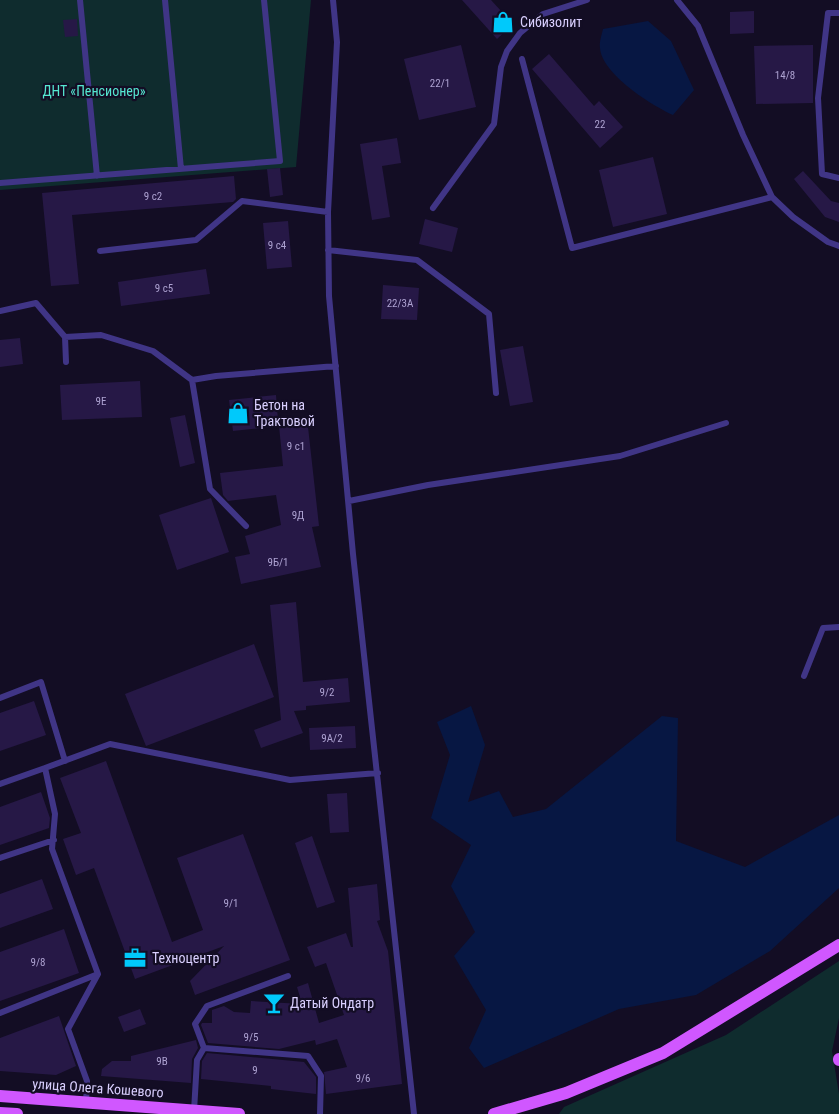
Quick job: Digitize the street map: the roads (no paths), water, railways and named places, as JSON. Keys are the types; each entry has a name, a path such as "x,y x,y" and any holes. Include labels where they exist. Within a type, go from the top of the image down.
{"main road":[{"path":"494,1114 566,1093 664,1053 839,945"},
{"name":"улица Олега Кошевого","path":"0,1096 239,1114"},
{"path":"0,1113 17,1114"}],"lane":[{"path":"80,0 96,176"},
{"path":"165,0 181,169"},
{"path":"0,184 280,161 264,0"},
{"path":"333,0 337,42 328,212 329,296 414,1114"},
{"path":"433,208 494,124 501,68 507,52 520,33 543,14 587,0"},
{"path":"677,0 698,26 743,135 772,197 793,217 828,242 839,246"},
{"path":"839,13 828,13 818,98 822,174 839,178"},
{"path":"522,60 572,248 772,197"},
{"path":"100,251 196,240 242,201 328,212"},
{"path":"328,250 417,260 489,314 496,393"},
{"path":"0,311 36,303 65,337 66,362"},
{"path":"65,337 101,335 153,351 192,380 210,490 246,526"},
{"path":"192,380 216,376 336,366"},
{"path":"349,501 428,484 620,456 726,423"},
{"path":"804,676 823,628 839,627"},
{"path":"0,698 41,682 65,761"},
{"path":"0,784 110,744 290,780 378,773"},
{"path":"45,768 55,814 52,849 98,974 68,1029 87,1081 86,1102"},
{"path":"0,858 54,840"},
{"path":"0,1012 98,974"},
{"path":"204,1048 195,1024 207,1006 288,976"},
{"path":"194,1111 197,1060 204,1048"},
{"path":"204,1048 308,1056 321,1076 320,1114"}],"water":[{"path":"648,21 671,41 694,90 673,115 629,88 618,78 603,58 600,48 603,29"},
{"path":"471,706 485,745 468,802 499,791 513,817 546,809 662,716 678,718 676,841 745,867 839,815 839,888 770,951 696,995 619,1009 484,1068 469,1048 486,1010 454,956 475,932 451,886 471,845 431,818 450,755 437,722"}],"place":[{"name":"Сибизолит","path":"503,22"},
{"name":"Бетон на Трактовой","path":"238,413"},
{"name":"Техноцентр","path":"135,958"},
{"name":"Датый Ондатр","path":"274,1003"}],"park label":[{"name":"ДНТ «Пенсионер»","path":"94,91"}]}
